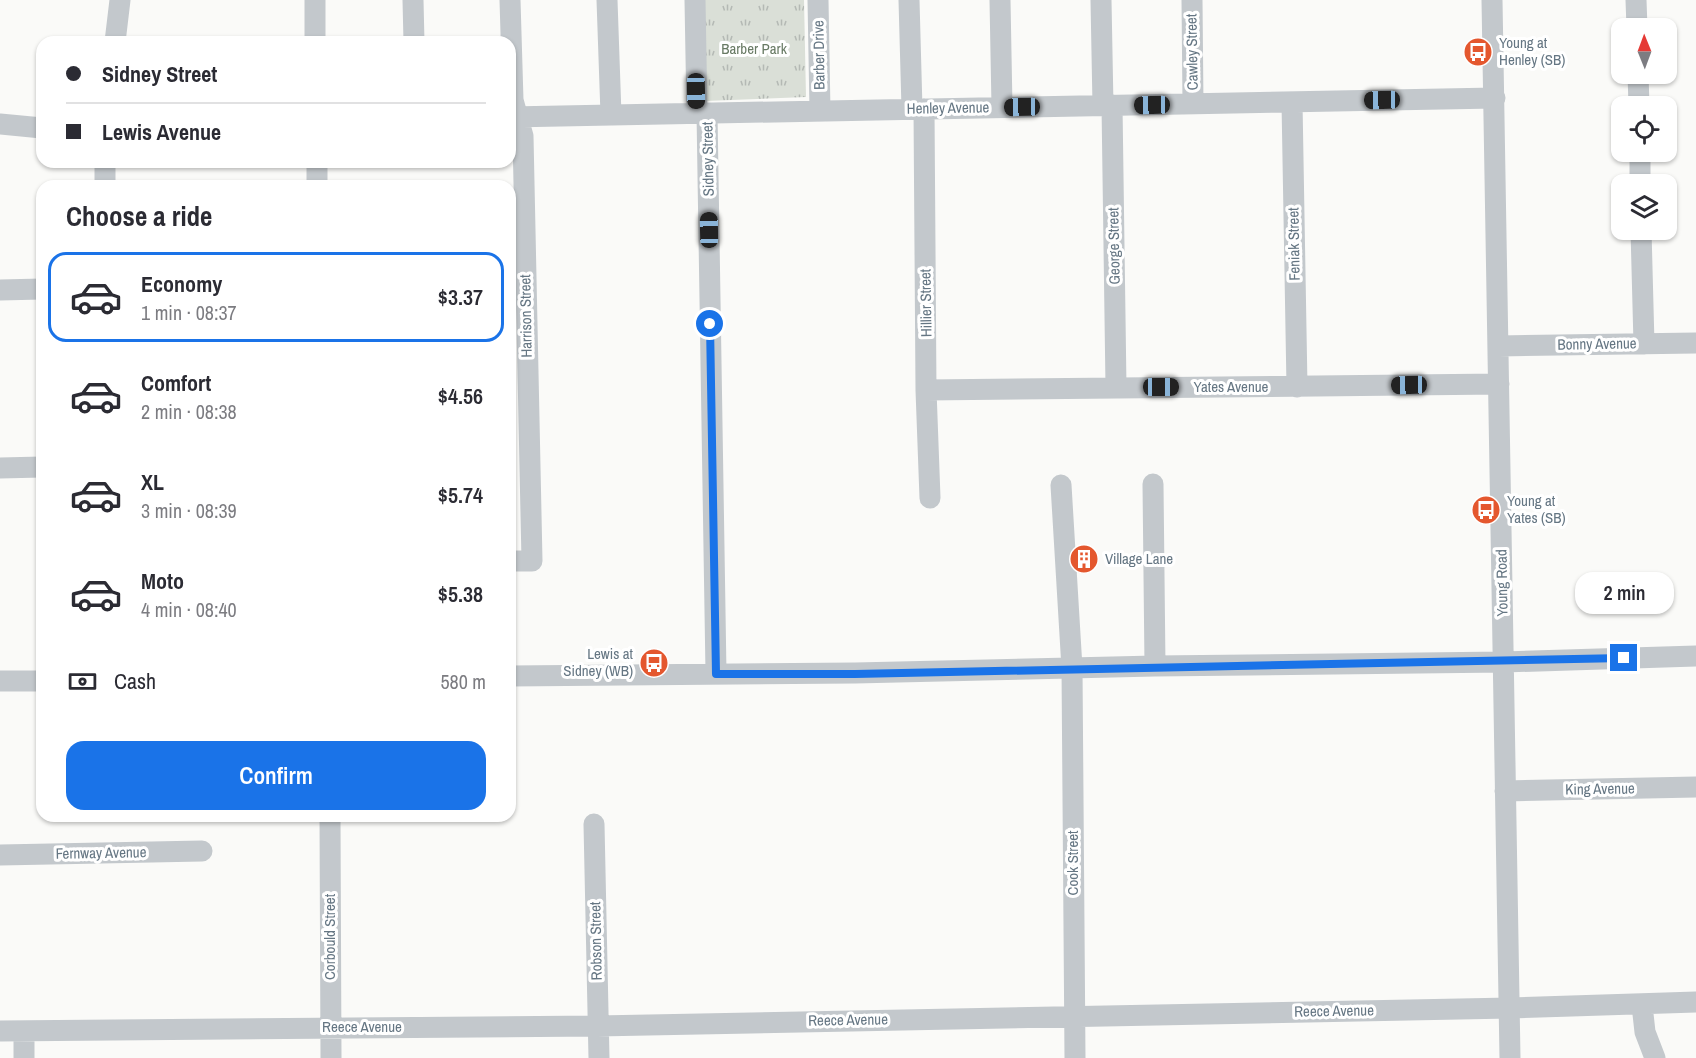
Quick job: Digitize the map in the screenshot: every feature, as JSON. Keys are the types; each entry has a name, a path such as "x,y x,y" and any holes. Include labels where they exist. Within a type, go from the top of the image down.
{"street":[{"path":"116,36 120,0"},
{"path":"315,0 315,36"},
{"path":"413,0 414,36"},
{"name":"Harrison Street","path":"510,0 511,36"},
{"path":"607,0 611,115"},
{"path":"695,0 702,113"},
{"name":"Barber Drive","path":"818,0 820,111"},
{"name":"Hillier Street","path":"909,0 918,109 930,498"},
{"path":"1000,0 1002,107"},
{"name":"George Street","path":"1101,0 1108,106 1116,387"},
{"name":"Cawley Street","path":"1192,0 1193,104"},
{"name":"Young Road","path":"1492,0 1510,1058"},
{"path":"1636,0 1637,18"},
{"name":"Henley Avenue","path":"516,117 1495,98"},
{"name":"Feniak Street","path":"1292,102 1297,387"},
{"name":"Sidney Street","path":"702,113 716,674"},
{"name":"Harrison Street","path":"516,123 523,136 532,561 516,561"},
{"path":"0,124 36,127"},
{"path":"1641,240 1644,344"},
{"path":"0,290 36,289"},
{"name":"Bonny Avenue","path":"1499,346 1696,343"},
{"name":"Yates Avenue","path":"926,390 1499,384"},
{"path":"0,468 36,467"},
{"path":"1153,484 1155,666"},
{"name":"Cook Street","path":"1061,485 1072,668 1075,1058"},
{"path":"516,676 855,674 1155,666 1504,662 1696,656"},
{"path":"0,681 36,681"},
{"name":"King Avenue","path":"1505,790 1696,787"},
{"name":"Corbould Street","path":"330,822 331,1058"},
{"name":"Robson Street","path":"594,824 599,1058"},
{"name":"Fernway Avenue","path":"0,855 202,851"},
{"name":"Reece Avenue","path":"0,1032 597,1026 1510,1008 1696,1002"},
{"path":"1642,1005 1645,1032 1655,1058"},
{"path":"24,1031 24,1058"}],"green space":[{"name":"Barber Park","path":"703,0 804,0 806,97 705,101"}],"place":[{"name":"Young at Henley (SB)","path":"1478,52"},
{"name":"Young at Yates (SB)","path":"1486,510"},
{"name":"Village Lane","path":"1084,559"},
{"name":"Lewis at Sidney (WB)","path":"654,663"}],"route":[{"path":"710,324 716,674 855,674 1624,658"}]}
